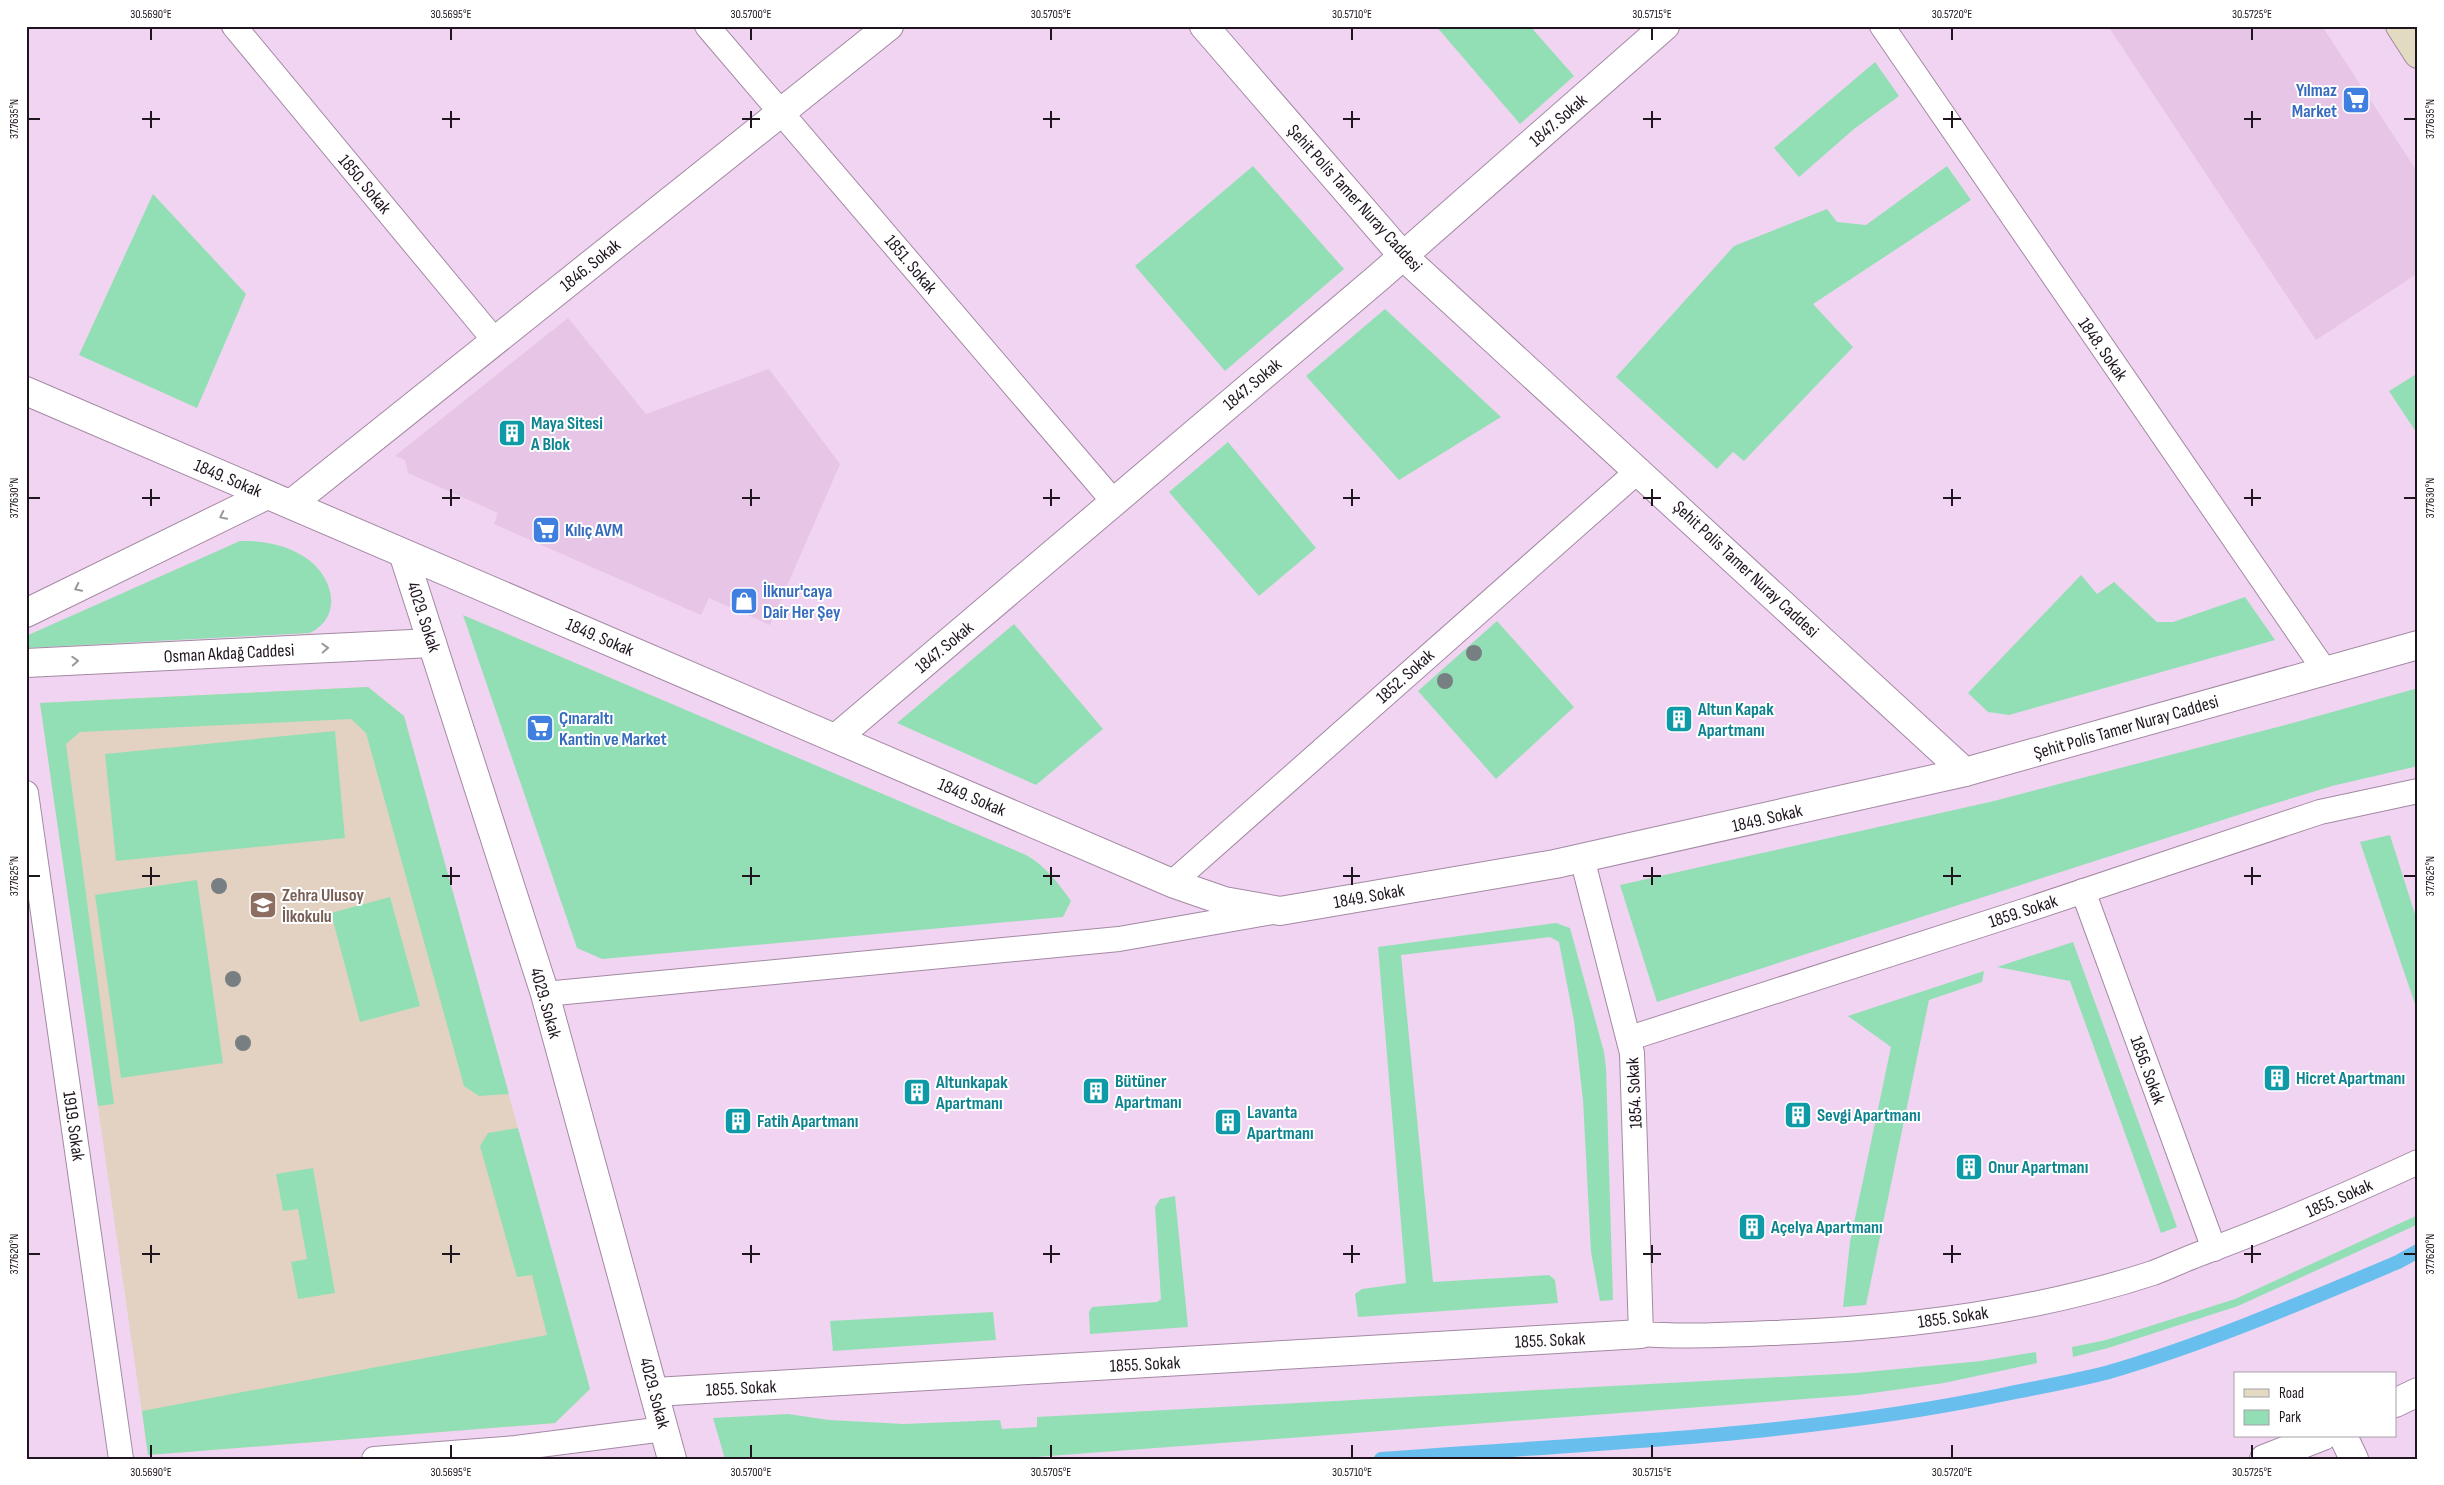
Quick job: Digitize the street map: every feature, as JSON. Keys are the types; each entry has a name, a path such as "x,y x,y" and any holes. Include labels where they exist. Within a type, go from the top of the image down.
{"main road":[{"path":"2400,26 2418,54"}],"street":[{"name":"1846. Sokak","path":"279,500 495,341 889,26"},
{"name":"Şehit Polis Tamer Nuray Caddesi","path":"1204,26 1403,256 1639,470 1965,772 2418,645"},
{"name":"1847. Sokak","path":"836,738 1403,256 1664,26"},
{"name":"1849. Sokak","path":"26,391 1172,883 1224,901 1280,910 1582,858 1965,772"},
{"path":"26,613 279,500"},
{"name":"4029. Sokak","path":"403,553 545,994 672,1459"},
{"name":"Osman Akdağ Caddesi","path":"26,663 432,643"},
{"name":"1855. Sokak","path":"654,1392 1641,1334"},
{"path":"2396,1403 2418,1392"},
{"path":"2264,1459 2319,1438"},
{"path":"2343,1438 2354,1459"}],"lane":[{"name":"1850. Sokak","path":"234,26 495,341"},
{"name":"1851. Sokak","path":"708,26 1114,502"},
{"name":"1848. Sokak","path":"1882,26 2325,671"},
{"name":"1852. Sokak","path":"1172,883 1639,470"},
{"name":"1859. Sokak","path":"1630,1038 2320,812 2418,791"},
{"name":"1919. Sokak","path":"26,793 121,1459"},
{"name":"1854. Sokak","path":"1582,858 1630,1038 1634,1072 1641,1334"},
{"name":"1856. Sokak","path":"2083,891 2214,1249"},
{"path":"545,994 1119,938 1199,926 1280,910"},
{"name":"1855. Sokak","path":"1641,1334 1682,1336 1808,1332 1957,1318 2098,1289 2154,1272 2333,1202 2418,1162"},
{"path":"374,1459 516,1448 664,1429"}],"shaded area":[{"path":"2108,26 2322,26 2418,173 2418,273 2316,340"},
{"path":"568,318 646,414 769,369 840,464 770,625 709,598 701,615 494,524 498,513 408,473 405,460 395,456"},
{"name":"Zehra Ulusoy İlkokulu","path":"368,687 404,716 590,1389 555,1423 148,1455 40,703"}],"green space":[{"path":"1436,26 1530,26 1574,76 1520,124"},
{"path":"1875,62 1899,96 1854,129 1799,177 1774,148"},
{"path":"1253,166 1344,269 1225,371 1135,266"},
{"path":"1947,166 1971,200 1813,304 1853,347 1744,461 1733,452 1717,469 1616,377 1734,246 1827,209 1837,222 1866,225"},
{"path":"153,194 246,294 197,408 79,355"},
{"path":"1385,309 1501,417 1399,480 1306,376"},
{"path":"2418,373 2418,435 2389,391"},
{"path":"1228,442 1316,548 1259,596 1169,492"},
{"path":"240,541 257,541 283,547 299,553 315,566 323,575 331,596 331,607 328,617 321,626 310,633 26,648 26,636"},
{"path":"2081,575 2097,594 2114,582 2157,622 2173,622 2245,597 2275,640 2009,715 1988,712 1968,693"},
{"path":"463,615 1026,855 1046,870 1071,901 1063,917 602,959 577,948"},
{"path":"1497,621 1574,707 1496,779 1418,691"},
{"path":"1014,624 1103,729 1036,785 897,723"},
{"path":"368,687 404,716 509,1094 479,1096 464,1086 366,733 351,719 80,732 66,744 114,1104 98,1106 40,703"},
{"path":"2418,688 2418,766 2332,786 2263,807 1657,1002 1620,885 1994,801"},
{"path":"335,731 345,838 116,861 105,754"},
{"path":"2390,835 2418,924 2418,1013 2360,842"},
{"path":"197,880 223,1063 121,1078 95,895"},
{"path":"390,897 420,1006 360,1022 331,913"},
{"path":"1556,923 1570,928 1604,1052 1613,1300 1600,1301 1591,1252 1583,1100 1574,1021 1559,942 1550,937 1401,955 1433,1282 1549,1275 1555,1280 1558,1303 1358,1317 1355,1294 1362,1289 1406,1283 1378,947"},
{"path":"2073,942 2177,1227 2161,1233 2070,981 1997,967"},
{"path":"1984,971 1982,982 1929,1000 1866,1305 1843,1307 1850,1242 1891,1047 1848,1016"},
{"path":"518,1128 590,1389 555,1423 148,1455 142,1411 547,1335 532,1275 517,1277 480,1146 488,1133"},
{"path":"313,1168 335,1293 298,1299 291,1262 307,1259 298,1209 283,1211 276,1174"},
{"path":"1175,1196 1188,1327 1090,1334 1089,1312 1092,1307 1157,1302 1161,1299 1155,1207 1160,1199"},
{"path":"2418,1215 2418,1224 2238,1306 2108,1348 2073,1357 2072,1347 2106,1340 2235,1299"},
{"path":"993,1312 996,1340 833,1351 830,1321"},
{"path":"2036,1352 2037,1363 1944,1383 1858,1395 1010,1459 725,1459 713,1418 788,1414 829,1420 904,1424 1000,1420 1002,1429 1037,1427 1037,1417 1856,1373 1981,1361"}],"waterway":[{"path":"1381,1459 1617,1443 1773,1429 1929,1408 2058,1384 2146,1361 2219,1335 2398,1262 2418,1251"}],"place":[{"name":"Yılmaz Market","path":"2356,100"},
{"name":"Maya Sitesi A Blok","path":"512,433"},
{"name":"Kılıç AVM","path":"546,530"},
{"name":"İlknur'caya Dair Her Şey","path":"744,601"},
{"name":"Altun Kapak Apartmanı","path":"1679,719"},
{"name":"Çınaraltı Kantin ve Market","path":"540,728"},
{"name":"Zehra Ulusoy İlkokulu","path":"263,905"},
{"name":"Hicret Apartmanı","path":"2277,1078"},
{"name":"Bütüner Apartmanı","path":"1096,1091"},
{"name":"Altunkapak Apartmanı","path":"917,1092"},
{"name":"Sevgi Apartmanı","path":"1798,1115"},
{"name":"Fatih Apartmanı","path":"738,1121"},
{"name":"Lavanta Apartmanı","path":"1228,1122"},
{"name":"Onur Apartmanı","path":"1969,1167"},
{"name":"Açelya Apartmanı","path":"1752,1227"}]}
